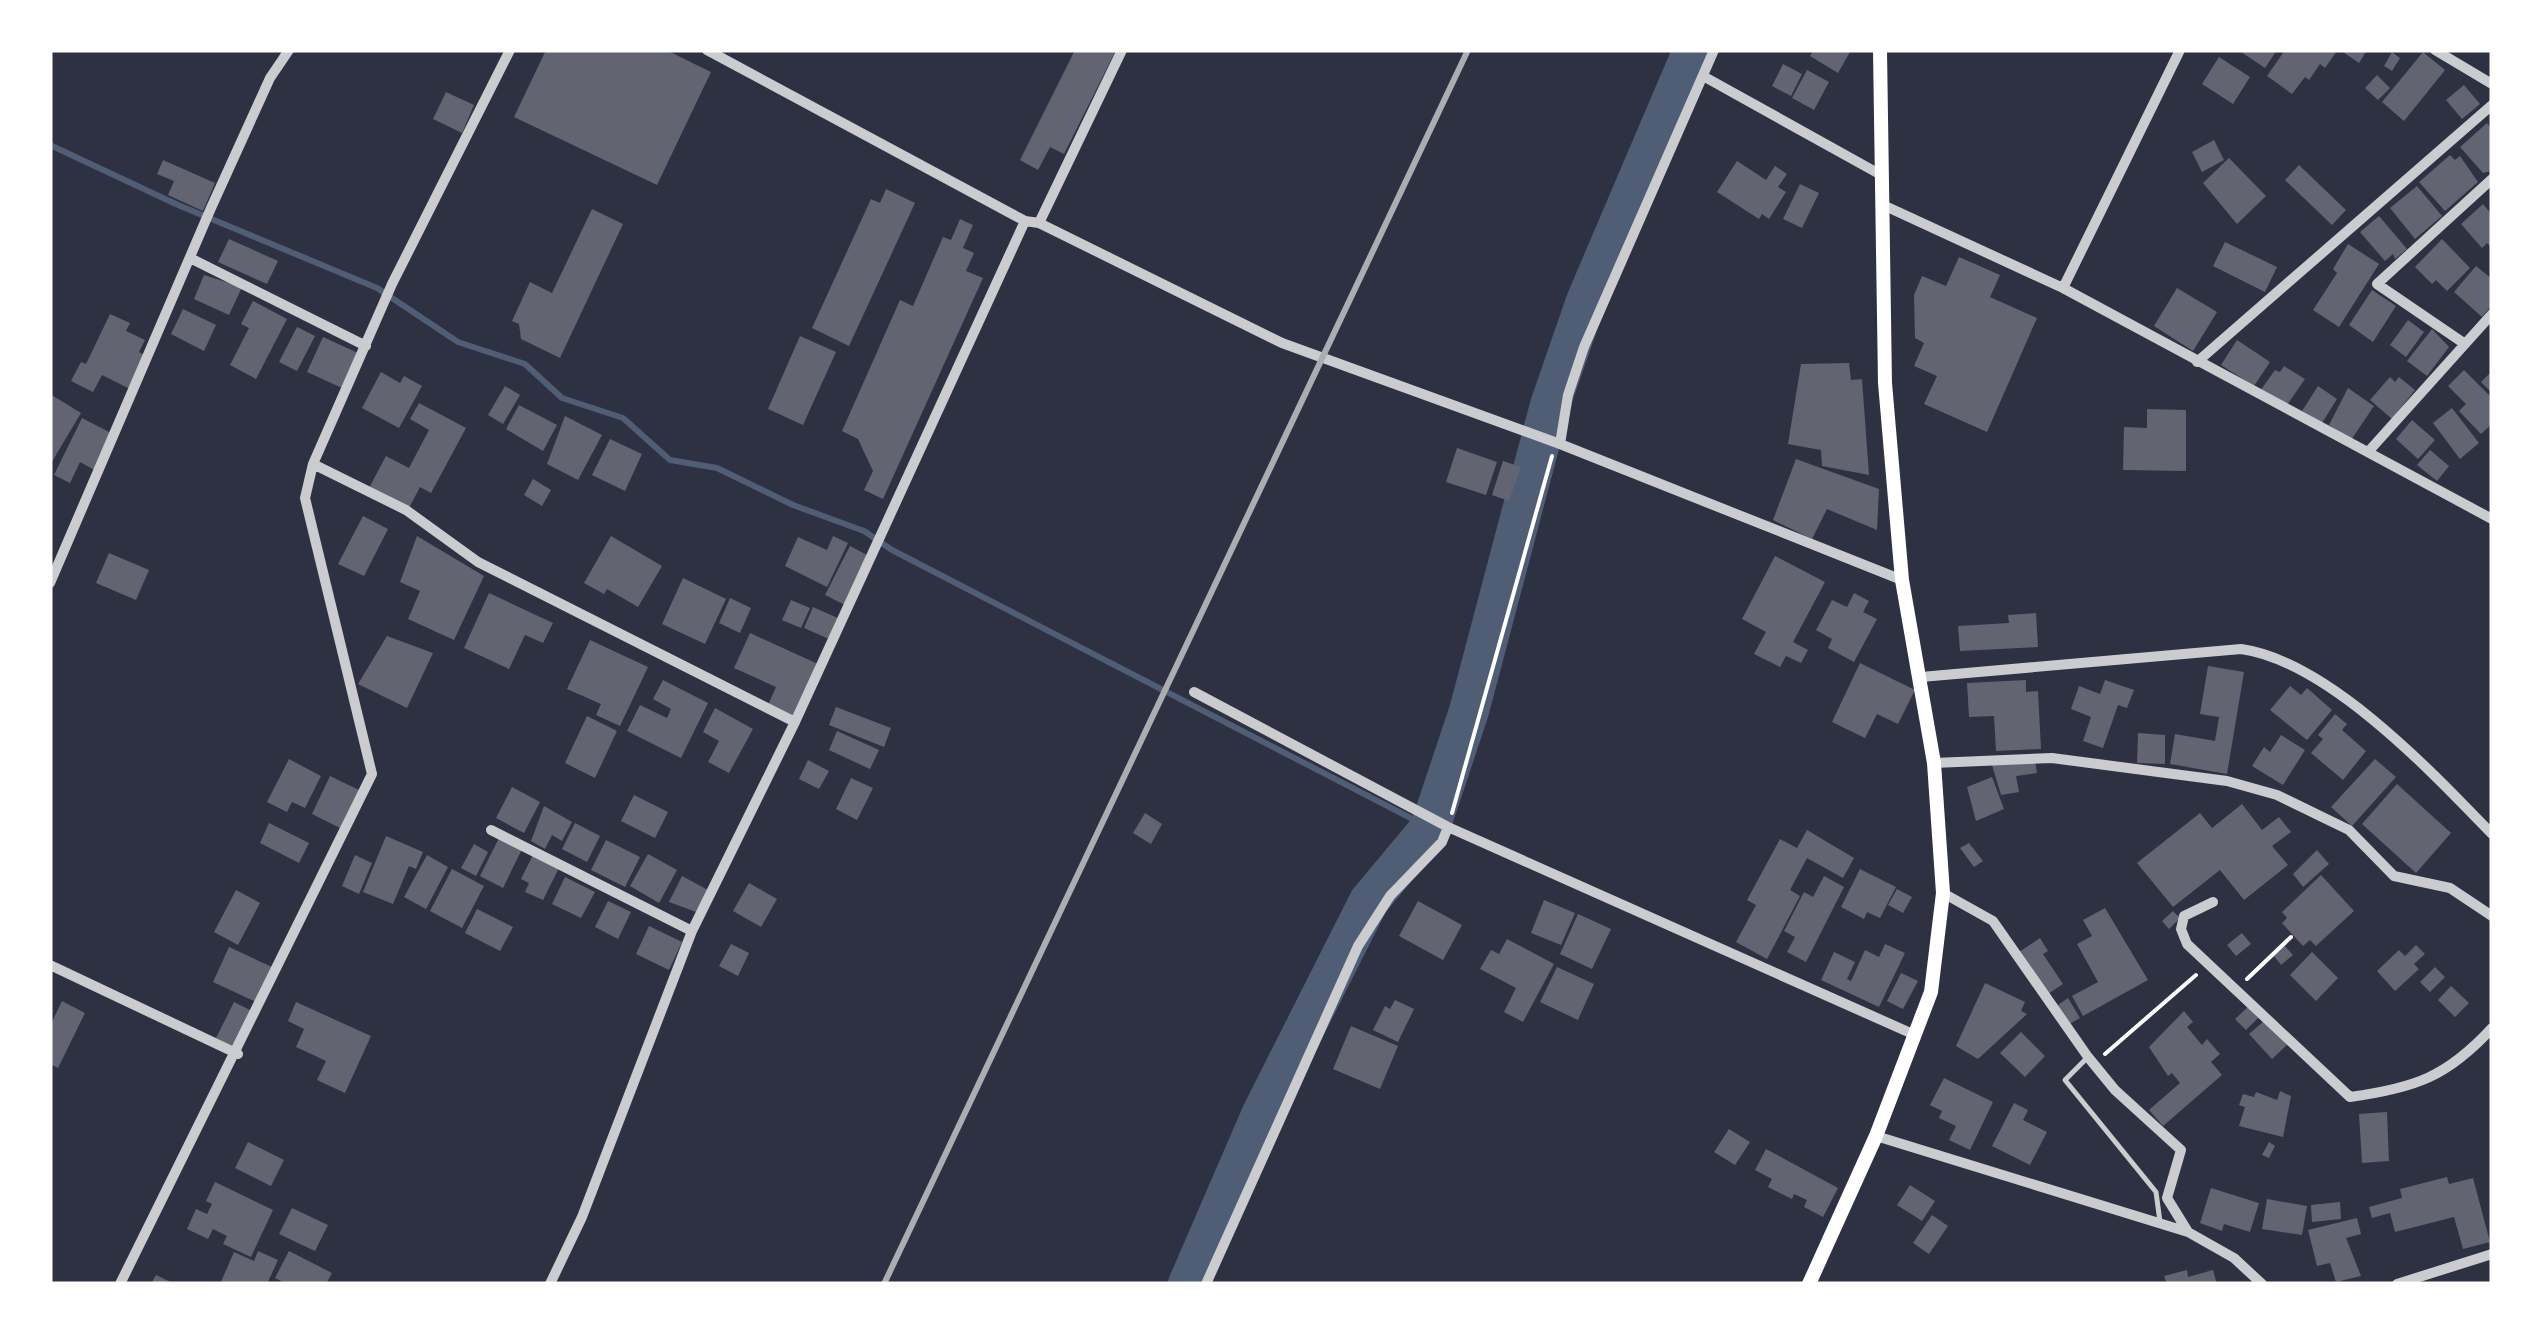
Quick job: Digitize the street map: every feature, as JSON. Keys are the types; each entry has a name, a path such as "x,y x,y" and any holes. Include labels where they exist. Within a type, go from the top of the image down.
{"main road":[{"path":"1809,1284 1876,1136 1931,992 1943,893 1934,763 1902,580 1886,383 1880,50"}],"street":[{"path":"50,583 270,78 288,50"},
{"path":"120,1284 238,1054 372,774 305,498 313,464 392,284 510,50"},
{"path":"707,50 1025,221 1039,223 1282,343 1560,444 1902,580"},
{"path":"1039,223 1122,50"},
{"path":"1560,444 1568,396 1584,347 1714,50"},
{"path":"2063,288 2180,50"},
{"path":"2435,50 2492,84"},
{"path":"1703,76 1883,176"},
{"path":"2196,362 2492,106"},
{"path":"2465,344 2377,284 2489,186"},
{"path":"1884,205 2063,288 2492,519"},
{"path":"550,1284 582,1217 692,931 795,722 1025,221"},
{"path":"190,258 366,346"},
{"path":"2368,452 2492,314"},
{"path":"313,464 406,510 478,562 795,722"},
{"path":"1922,677 2242,649 2276,654 2404,742 2492,834"},
{"path":"1194,692 1448,827 1915,1034"},
{"path":"1934,763 2052,758 2244,786 2277,795 2349,830 2394,876 2450,888 2492,916"},
{"path":"1206,1284 1358,946 1390,896 1442,842 1448,827"},
{"path":"491,830 692,931"},
{"path":"1943,893 1993,921 2115,1090 2181,1150 2167,1198 2188,1232"},
{"path":"2212,902 2184,916 2181,929 2187,944 2350,1097 2399,1090 2435,1077 2464,1058 2492,1028"},
{"path":"50,964 238,1054"},
{"path":"1876,1136 2188,1232 2234,1258 2262,1284"},
{"path":"2397,1284 2492,1254"}],"lane":[{"path":"2091,1060 2065,1080 2156,1192 2161,1223"}],"path":[{"path":"1448,827 1552,457 1560,444"},
{"path":"2237,990 2290,938"},
{"path":"2091,1060 2190,980"}],"building":[{"path":"546,50 666,50 711,72 657,185 514,117"},
{"path":"1075,50 1116,50 1064,154 1050,147 1038,170 1020,160"},
{"path":"1814,50 1850,52 1838,73 1810,56"},
{"path":"2238,50 2277,50 2265,68"},
{"path":"2285,50 2337,51 2325,68 2320,64 2292,94 2267,76"},
{"path":"2340,50 2367,50 2359,63"},
{"path":"2392,52 2400,58 2392,71 2384,66"},
{"path":"2423,52 2445,70 2404,121 2382,102"},
{"path":"2219,57 2250,77 2233,104 2202,84"},
{"path":"1783,64 1802,74 1791,96 1772,86"},
{"path":"1807,70 1829,82 1814,110 1792,98"},
{"path":"2377,75 2390,88 2378,100 2365,88"},
{"path":"2464,85 2480,104 2462,119 2446,100"},
{"path":"446,92 474,105 462,133 433,119"},
{"path":"2487,123 2492,129 2492,171 2483,173 2460,147"},
{"path":"2214,140 2224,160 2202,172 2192,152"},
{"path":"2450,155 2455,160 2460,156 2478,182 2445,211 2419,182"},
{"path":"2229,158 2266,196 2237,224 2203,183"},
{"path":"163,160 215,183 203,211 168,195 174,181 157,174"},
{"path":"1737,161 1766,180 1775,166 1787,174 1778,187 1786,192 1769,219 1762,214 1759,219 1717,192"},
{"path":"2299,165 2346,210 2332,225 2285,180"},
{"path":"1800,184 1819,193 1802,228 1783,219"},
{"path":"2417,186 2442,216 2415,239 2390,208"},
{"path":"886,189 915,203 849,346 812,328 871,199 880,203"},
{"path":"2483,204 2492,215 2492,248 2487,243 2482,248 2461,224"},
{"path":"592,209 623,224 560,358 521,339 519,324 512,321 530,282 552,293"},
{"path":"2379,216 2407,249 2395,259 2393,254 2385,261 2360,232"},
{"path":"960,219 973,225 963,248 974,253 966,271 983,278 883,499 864,490 873,471 858,439 842,431 900,300 913,306 943,237 951,240"},
{"path":"229,239 278,261 267,284 218,262"},
{"path":"2442,239 2470,268 2447,291 2436,280 2432,284 2415,267"},
{"path":"2225,242 2277,267 2265,292 2213,266"},
{"path":"2348,244 2379,264 2339,327 2313,310 2337,273 2333,269"},
{"path":"1959,257 2000,275 1990,297 2037,318 1987,432 1924,404 1937,376 1914,366 1924,343 1915,338 1914,295 1922,276 1946,286"},
{"path":"2476,266 2492,279 2492,305 2482,317 2454,292"},
{"path":"204,275 242,287 229,315 194,299"},
{"path":"2177,288 2217,312 2193,351 2154,326"},
{"path":"2372,290 2396,306 2373,342 2349,325"},
{"path":"253,301 287,319 256,379 230,365 249,328 241,324"},
{"path":"183,309 216,325 204,351 171,334"},
{"path":"110,314 130,323 126,331 145,340 139,352 146,356 130,389 102,375 93,392 71,381 81,362 86,364"},
{"path":"2408,320 2424,332 2406,357 2390,345"},
{"path":"297,327 315,336 297,371 279,362"},
{"path":"2432,329 2449,347 2427,376 2407,361"},
{"path":"800,336 836,352 803,425 768,409"},
{"path":"323,337 358,353 342,388 307,372"},
{"path":"2237,340 2270,362 2254,386 2221,365"},
{"path":"1849,363 1851,380 1862,379 1869,475 1822,466 1821,450 1788,444 1801,364"},
{"path":"2284,366 2305,379 2285,408 2260,391 2275,370 2280,372"},
{"path":"2464,370 2492,398 2492,424 2481,434 2459,411 2466,404 2448,386"},
{"path":"2492,371 2492,393 2481,382"},
{"path":"381,372 400,383 404,376 422,386 399,428 362,408"},
{"path":"2390,377 2395,382 2399,377 2415,390 2392,419 2370,400"},
{"path":"505,386 520,395 503,424 488,415"},
{"path":"2318,386 2337,399 2322,423 2302,411"},
{"path":"2348,388 2374,406 2351,440 2329,425"},
{"path":"50,394 81,413 50,465"},
{"path":"419,403 466,428 431,493 420,487 408,510 369,488 386,456 409,468 429,430 410,419"},
{"path":"519,405 557,425 543,451 506,429"},
{"path":"2452,408 2479,443 2460,459 2433,423"},
{"path":"2147,409 2186,410 2186,471 2123,470 2124,427 2147,428"},
{"path":"565,416 602,435 578,480 547,464"},
{"path":"82,418 115,435 96,471 80,462 70,483 54,475"},
{"path":"2412,420 2435,440 2418,459 2396,439"},
{"path":"610,439 642,454 625,491 592,475"},
{"path":"1457,448 1497,462 1486,495 1446,482"},
{"path":"2430,450 2449,466 2437,481 2417,465"},
{"path":"1796,459 1879,489 1877,530 1827,509 1812,539 1773,520"},
{"path":"1503,461 1521,467 1509,501 1492,495"},
{"path":"533,479 551,490 542,506 524,495"},
{"path":"363,516 388,529 364,576 338,564"},
{"path":"417,536 484,576 454,640 408,619 420,591 400,582"},
{"path":"611,536 662,566 638,607 607,589 604,594 584,583"},
{"path":"833,536 848,543 827,587 785,566 798,537 827,550"},
{"path":"850,546 869,556 845,605 825,595"},
{"path":"109,553 149,570 136,600 96,583"},
{"path":"1775,556 1825,582 1793,642 1808,650 1801,663 1786,656 1780,667 1754,654 1766,632 1742,619"},
{"path":"683,578 726,599 705,644 662,624"},
{"path":"489,593 553,623 543,643 525,635 509,669 464,648"},
{"path":"1854,593 1869,601 1863,612 1877,619 1854,662 1828,648 1832,639 1816,630 1832,600 1847,607"},
{"path":"730,598 751,608 740,633 719,623"},
{"path":"791,600 810,608 801,628 782,620"},
{"path":"813,607 840,619 831,640 804,628"},
{"path":"2036,613 2038,647 1960,651 1958,626 2009,623 2008,615"},
{"path":"750,633 818,664 794,717 768,705 776,687 734,668"},
{"path":"387,636 433,653 407,708 358,684"},
{"path":"590,640 648,667 620,726 596,715 601,704 567,689"},
{"path":"1860,663 1915,690 1898,724 1877,714 1865,738 1832,722"},
{"path":"2208,666 2244,672 2227,774 2170,764 2175,734 2215,741 2219,717 2200,714"},
{"path":"663,680 708,703 681,758 627,731 640,705 667,718 671,709 653,699"},
{"path":"2026,680 2026,692 2038,691 2041,749 1996,751 1994,716 1969,717 1967,683"},
{"path":"2105,680 2134,690 2127,708 2118,705 2103,748 2083,741 2091,717 2071,709 2079,686 2100,694"},
{"path":"2290,686 2301,695 2307,688 2332,710 2307,740 2270,710"},
{"path":"836,707 891,728 884,747 829,725"},
{"path":"715,708 753,729 729,773 708,762 719,741 703,732"},
{"path":"2335,714 2347,724 2342,730 2366,751 2343,780 2311,753 2323,739 2318,735"},
{"path":"587,716 617,731 595,778 565,763"},
{"path":"837,731 879,750 870,769 829,750"},
{"path":"2138,733 2165,735 2165,764 2137,763"},
{"path":"2281,735 2305,750 2283,785 2252,766 2264,747 2270,752"},
{"path":"289,759 321,776 305,808 292,802 287,812 267,802"},
{"path":"2375,759 2396,777 2352,826 2331,807"},
{"path":"808,760 829,771 819,789 799,779"},
{"path":"2035,760 2037,773 2016,776 2019,792 2001,795 1992,765"},
{"path":"330,776 359,790 340,828 312,814"},
{"path":"1992,777 2004,809 1976,821 1967,787"},
{"path":"851,778 873,788 857,820 836,809"},
{"path":"2397,784 2451,833 2416,873 2362,824"},
{"path":"512,787 540,802 524,833 496,818"},
{"path":"634,795 668,812 655,838 621,821"},
{"path":"2242,804 2262,830 2279,817 2291,832 2272,846 2288,865 2244,900 2220,870 2173,907 2137,863 2200,813 2212,828"},
{"path":"544,806 572,822 562,841 552,835 545,849 531,841"},
{"path":"1145,813 1162,824 1151,844 1133,833"},
{"path":"269,823 309,843 299,863 260,843"},
{"path":"575,823 600,836 587,862 562,849"},
{"path":"1807,830 1854,858 1843,878 1807,858 1790,890 1800,896 1767,959 1736,942 1756,905 1747,900 1780,839 1797,848"},
{"path":"386,836 423,852 416,869 409,866 393,904 363,892"},
{"path":"499,838 522,849 503,888 480,876"},
{"path":"606,840 640,857 625,887 591,870"},
{"path":"1969,843 1983,861 1974,867 1960,848"},
{"path":"474,844 488,852 476,876 461,868"},
{"path":"2317,850 2329,864 2303,887 2293,874"},
{"path":"648,854 677,870 659,903 630,886"},
{"path":"355,855 372,863 359,894 342,886"},
{"path":"427,855 448,867 426,909 404,897"},
{"path":"533,855 559,868 543,900 525,892 529,883 521,879"},
{"path":"452,869 484,886 462,928 430,911"},
{"path":"1860,869 1896,887 1880,918 1867,912 1864,919 1841,907"},
{"path":"2321,875 2354,911 2316,946 2310,940 2303,946 2282,923 2287,918 2282,912"},
{"path":"682,876 708,890 696,912 669,902"},
{"path":"1824,876 1844,887 1806,962 1787,952 1795,937 1784,931 1804,892 1813,897"},
{"path":"565,877 595,892 581,918 552,904"},
{"path":"749,883 777,899 761,927 733,911"},
{"path":"1897,889 1912,897 1903,913 1888,905"},
{"path":"236,890 260,903 238,945 214,932"},
{"path":"1544,900 1575,913 1561,945 1531,933"},
{"path":"608,901 631,912 618,939 595,927"},
{"path":"1418,901 1462,925 1443,960 1399,936"},
{"path":"2105,908 2148,980 2083,1016 2072,996 2098,982 2077,944 2092,936 2083,920"},
{"path":"477,909 513,927 500,951 465,933"},
{"path":"2173,911 2180,918 2169,929 2162,921"},
{"path":"1578,914 1611,929 1592,969 1560,954"},
{"path":"649,926 682,942 669,970 636,954"},
{"path":"2242,933 2251,944 2236,956 2227,945"},
{"path":"2040,938 2048,951 2043,954 2063,984 2045,996 2016,954"},
{"path":"1507,939 1554,964 1523,1022 1504,1012 1516,988 1480,969 1491,950 1499,954"},
{"path":"731,944 749,953 738,976 719,966"},
{"path":"1885,944 1905,953 1879,1007 1821,980 1834,952 1855,962 1847,979 1851,981 1865,950 1879,957"},
{"path":"2416,945 2425,954 2414,964 2419,969 2395,991 2377,971 2399,950 2405,956"},
{"path":"2285,946 2293,955 2281,965 2274,956"},
{"path":"229,947 272,967 256,1002 213,982"},
{"path":"2312,952 2338,978 2316,1001 2290,975"},
{"path":"1557,967 1594,984 1578,1020 1540,1002"},
{"path":"2435,967 2445,977 2430,992 2420,982"},
{"path":"1901,973 1918,981 1903,1009 1887,1001"},
{"path":"1985,983 2025,1002 2021,1011 2027,1014 1978,1059 1956,1046"},
{"path":"2451,986 2469,1003 2455,1017 2438,1000"},
{"path":"2068,998 2080,1018 2066,1026 2055,1007"},
{"path":"1395,1000 1414,1009 1398,1042 1373,1030 1385,1006 1390,1009"},
{"path":"62,1001 85,1013 58,1068 50,1064 50,1026"},
{"path":"234,1002 254,1012 236,1048 216,1038"},
{"path":"296,1002 371,1036 345,1093 317,1080 326,1061 296,1047 304,1029 288,1021"},
{"path":"2250,1005 2260,1016 2246,1030 2235,1019"},
{"path":"2184,1011 2193,1022 2187,1027 2202,1045 2207,1039 2220,1054 2211,1062 2222,1075 2163,1126 2149,1110 2180,1083 2172,1073 2168,1076 2149,1047"},
{"path":"2264,1021 2287,1045 2272,1059 2249,1034"},
{"path":"1351,1026 1398,1046 1380,1089 1333,1069"},
{"path":"2021,1032 2045,1056 2025,1077 2000,1053"},
{"path":"1944,1078 1993,1102 1970,1150 1949,1140 1956,1126 1939,1118 1942,1111 1930,1105"},
{"path":"2280,1091 2291,1096 2283,1137 2239,1126 2245,1107 2239,1105 2243,1094 2254,1097 2256,1092 2277,1100"},
{"path":"2014,1103 2028,1110 2023,1120 2047,1132 2030,1165 1992,1146"},
{"path":"2387,1112 2389,1161 2362,1163 2359,1114"},
{"path":"1729,1129 1750,1142 1735,1165 1714,1152"},
{"path":"248,1142 284,1160 271,1186 235,1168"},
{"path":"2269,1142 2275,1146 2269,1158 2262,1155"},
{"path":"1766,1149 1838,1188 1823,1217 1804,1207 1807,1200 1794,1194 1792,1199 1768,1187 1772,1179 1755,1170"},
{"path":"2447,1177 2449,1184 2473,1178 2490,1242 2463,1249 2454,1217 2395,1232 2390,1213 2372,1218 2369,1207 2402,1198 2400,1189"},
{"path":"215,1182 273,1210 251,1257 223,1244 227,1236 213,1229 208,1239 187,1229 196,1209 207,1214 212,1204 206,1201"},
{"path":"1910,1185 1935,1201 1922,1221 1897,1205"},
{"path":"2211,1188 2259,1203 2250,1232 2224,1224 2222,1231 2200,1223"},
{"path":"2267,1199 2307,1206 2302,1235 2262,1229"},
{"path":"2340,1202 2341,1219 2312,1222 2311,1205"},
{"path":"292,1208 328,1225 315,1251 279,1234"},
{"path":"1932,1215 1948,1226 1929,1254 1913,1243"},
{"path":"2357,1218 2361,1234 2346,1238 2361,1276 2336,1282 2330,1263 2317,1266 2308,1230"},
{"path":"258,1251 278,1260 267,1284 220,1284 234,1252 254,1261"},
{"path":"289,1251 332,1273 326,1284 287,1284 275,1278"},
{"path":"2187,1270 2188,1277 2213,1270 2217,1284 2167,1284 2164,1276"},
{"path":"156,1275 175,1284 151,1284"}],"waterway":[{"path":"1188,1284 1262,1113 1369,901 1430,828 1469,711 1550,405 1586,301 1693,50"},
{"path":"50,145 178,205 377,288 458,342 525,364 562,398 623,418 670,460 717,468 793,505 864,531 892,550 1430,828"}],"railway":[{"path":"884,1284 1468,50"}]}
